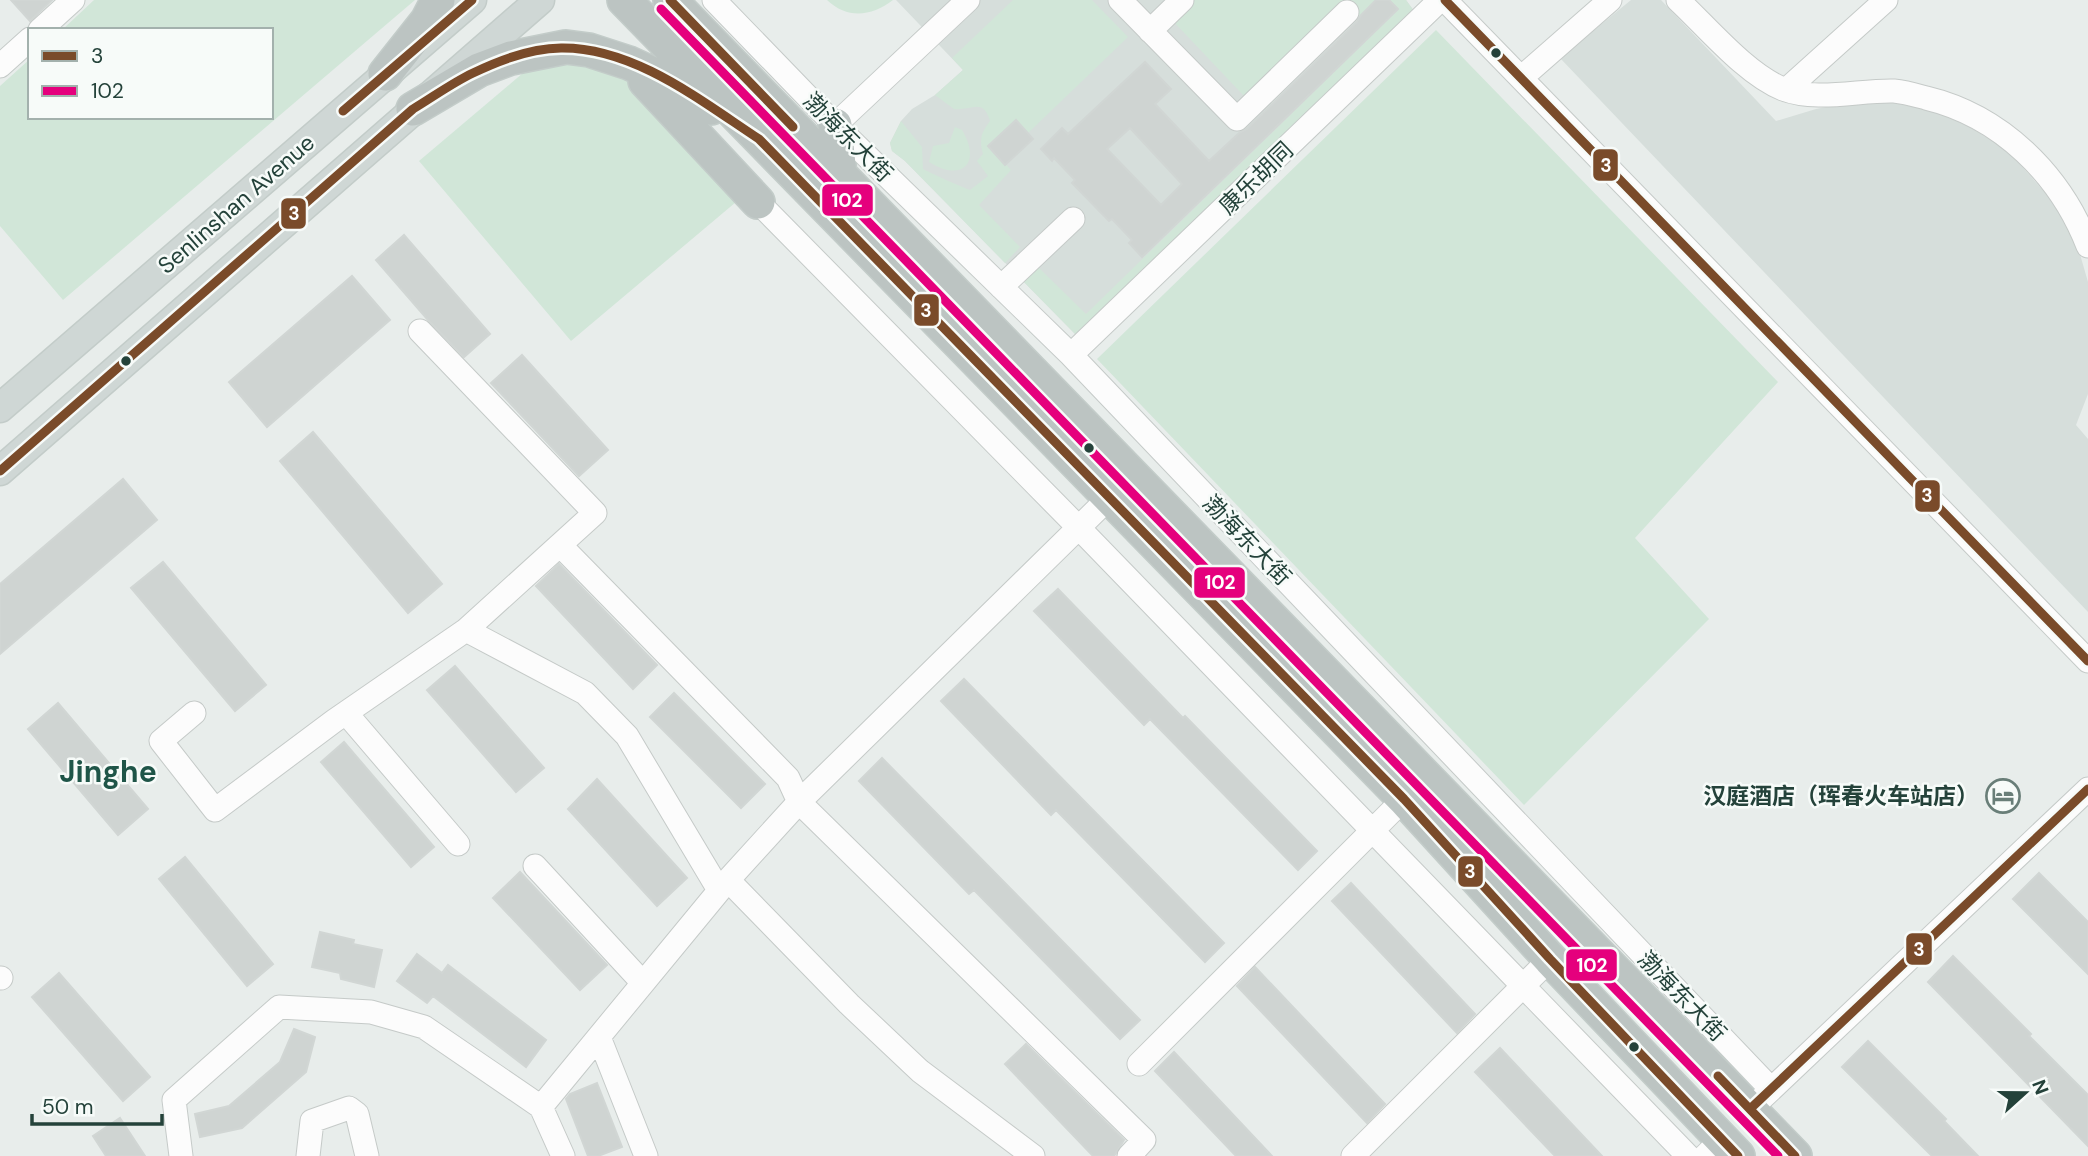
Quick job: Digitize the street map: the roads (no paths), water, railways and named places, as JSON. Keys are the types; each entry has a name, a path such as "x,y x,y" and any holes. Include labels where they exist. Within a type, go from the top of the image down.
{"highway":[{"path":"385,74 427,21 438,0"},
{"name":"渤海东大街","path":"624,0 759,139 1760,1099 1796,1156"},
{"name":"渤海东大街","path":"670,0 840,175 1722,1150"},
{"path":"413,110 479,70 542,51 566,47 589,50 629,63 666,80 759,139"},
{"path":"629,63 758,202"},
{"path":"835,125 840,175"}],"main road":[{"name":"Senlinshan Avenue","path":"0,408 472,0"},
{"name":"Senlinshan Avenue","path":"0,471 540,0"}],"street":[{"path":"42,28 73,0"},
{"name":"渤海东大街","path":"713,0 835,125 1071,355 1760,1099"},
{"path":"835,125 968,0"},
{"path":"1120,0 1237,120 1347,12"},
{"path":"1443,0 2088,661"},
{"name":"康乐胡同","path":"1071,355 1443,0"},
{"path":"1521,78 1610,0"},
{"path":"1678,0 1761,79 1786,90 1815,94 1899,91 1936,100 1970,113 2003,132 2026,152 2060,191 2078,219 2088,246"},
{"path":"1786,90 1886,0"},
{"path":"1150,31 1169,4"},
{"path":"0,66 28,41"},
{"path":"758,202 1079,528 1688,1156"},
{"path":"1001,287 1073,219"},
{"path":"194,713 160,741 215,810 346,713 466,630 595,513 420,331"},
{"path":"541,1107 724,885 799,802 1121,486"},
{"path":"560,545 788,778 799,802 1144,1140 1129,1156"},
{"path":"466,630 585,693 627,736 724,885 920,1071 1033,1156"},
{"path":"346,713 458,844"},
{"path":"1760,1099 2088,789"},
{"path":"1139,1064 1404,799"},
{"path":"535,866 643,983"},
{"path":"1353,1156 1550,959"},
{"path":"181,1156 174,1100 279,1007 371,1012 424,1027 541,1107 564,1156"},
{"path":"599,1037 646,1156"},
{"path":"308,1156 312,1121 349,1108 357,1114 367,1156"}],"place":[{"name":"汉庭酒店（珲春火车站店）","path":"2003,796"}],"district":[{"name":"Jinghe","path":"108,772"}]}
